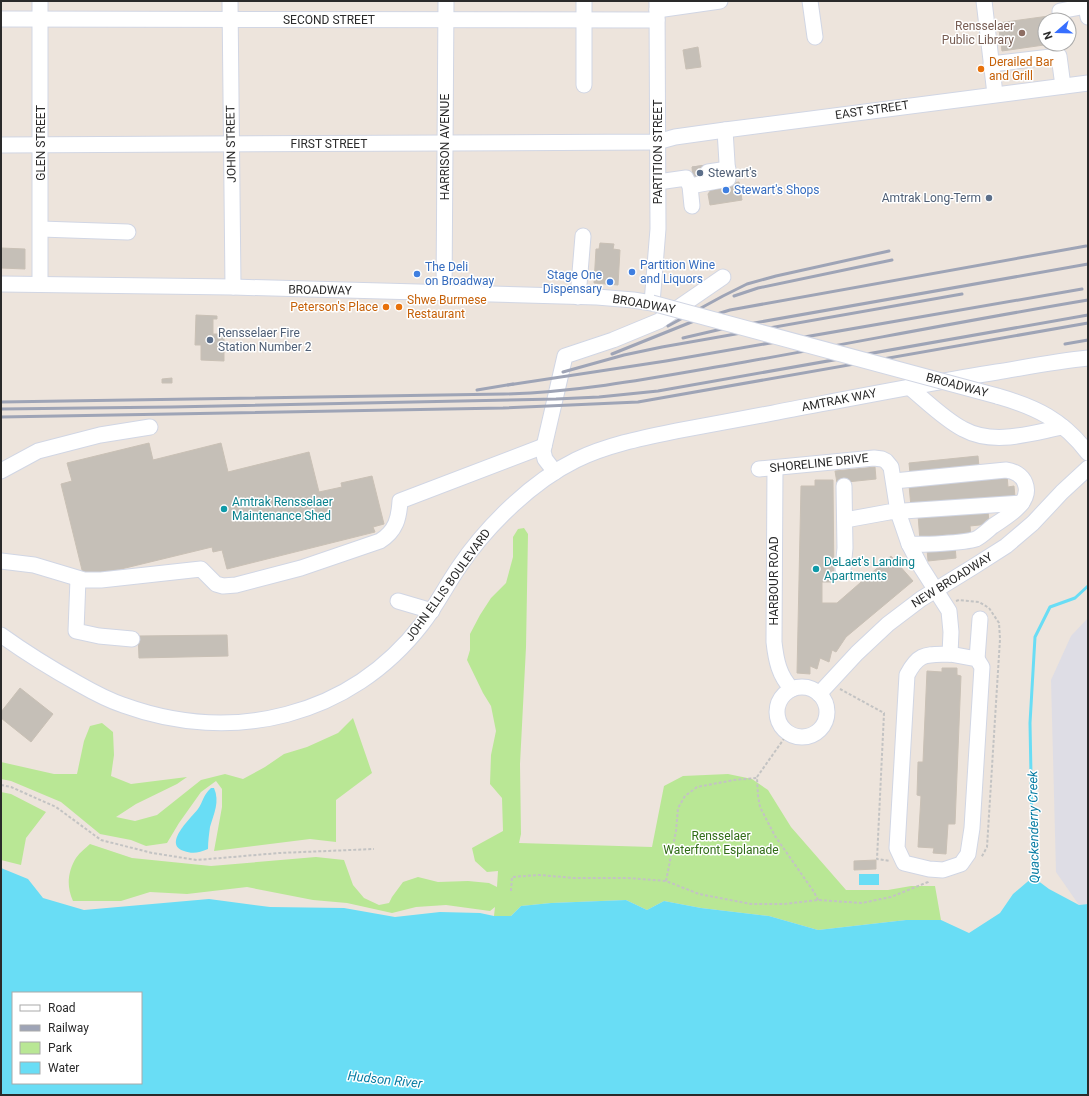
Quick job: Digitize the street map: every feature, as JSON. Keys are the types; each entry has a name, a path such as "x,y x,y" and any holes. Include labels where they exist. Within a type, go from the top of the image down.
{"street":[{"name":"GLEN STREET","path":"40,1 40,284"},
{"name":"JOHN STREET","path":"230,1 233,287"},
{"name":"HARRISON AVENUE","path":"444,293 446,1"},
{"path":"584,1 584,86"},
{"name":"SECOND STREET","path":"1,19 584,20 720,1"},
{"path":"810,1 815,37"},
{"path":"984,1 995,94"},
{"path":"1060,10 1086,6 1088,17"},
{"name":"PARTITION STREET","path":"652,303 658,245 657,10"},
{"path":"992,64 1052,52"},
{"path":"1062,52 1063,86"},
{"name":"EAST STREET","path":"658,142 675,137 725,130 1088,83"},
{"path":"658,182 690,179 728,179 725,130"},
{"name":"FIRST STREET","path":"1,145 658,142"},
{"path":"708,172 728,169"},
{"path":"690,179 692,206"},
{"path":"41,229 128,232"},
{"path":"578,297 583,236"},
{"path":"555,472 545,459 544,446 565,356 613,340 659,321 723,277"},
{"name":"BROADWAY","path":"1,284 233,287 578,297 633,300 652,303 997,396 1037,409 1063,427 1078,440 1088,453"},
{"name":"AMTRAK WAY","path":"602,450 655,435 910,387 1088,358"},
{"path":"910,387 962,429 977,435 1000,438 1063,427"},
{"path":"1,471 38,451 100,435 150,427"},
{"path":"1,561 34,565 78,579 101,580 201,569 216,584 229,586 301,568 374,543 385,538 393,528 399,517 400,501 544,446"},
{"name":"JOHN ELLIS BOULEVARD","path":"1,635 39,662 95,693 122,705 151,714 181,720 213,722 244,721 275,717 306,709 331,699 353,687 371,676 388,662 411,638 432,611 456,571 485,532 523,497 555,472 579,459 602,450"},
{"name":"SHORELINE DRIVE","path":"759,469 878,458 889,464 894,481 898,512 909,544 921,567 946,606 950,618 950,654"},
{"name":"HARBOUR ROAD","path":"775,468 774,642 776,659 781,673 785,682 792,689"},
{"name":"NEW BROADWAY","path":"819,694 857,652 877,633 909,607 1006,546 1033,523 1062,492 1088,468"},
{"path":"894,481 1010,471 1019,475 1025,481 1027,489 1025,499 1011,514 976,539 909,544"},
{"path":"843,569 845,548 844,486"},
{"path":"845,520 886,513 1022,503"},
{"path":"78,579 76,631 99,636 132,639"},
{"path":"398,601 432,611"},
{"path":"977,659 950,654 925,655 914,663 907,675 897,848 904,863 929,869 943,870 961,864 968,854 972,828 982,667 977,659 980,619"},
{"path":"806,688 819,694 825,702 827,712 824,724 816,733 803,737 798,737 788,733 780,724 778,719 779,703 784,694 792,689 806,688"}],"path":[{"path":"840,690 884,713 878,859 904,863"},
{"path":"788,733 757,778 758,796 760,807 775,836 818,900"},
{"path":"666,881 676,831 678,808 685,796 696,787 734,780 757,778"},
{"path":"1,785 11,787 56,807 101,840 152,853 197,860 279,853 374,849"},
{"path":"511,891 512,877 539,875 574,878 628,878 666,881 699,894 751,904 784,904 818,900 862,903 891,897 928,882 929,869"}],"shaded area":[{"path":"1088,618 1088,904 1079,905 1056,872 1051,680 1071,636"}],"green space":[{"name":"Rensselaer Waterfront Esplanade","path":"524,528 528,534 526,647 520,764 521,834 519,843 652,847 664,786 683,776 728,774 752,779 768,790 791,827 846,890 888,890 911,886 935,886 941,920 906,920 818,930 769,916 701,908 664,901 647,910 626,900 551,903 521,906 511,916 494,916 495,907 490,911 446,905 416,907 392,913 347,903 313,900 247,887 187,894 150,892 121,901 73,901 69,890 71,868 81,852 90,844 132,858 211,866 316,857 344,860 353,885 364,898 379,905 389,903 403,882 418,877 438,882 468,881 489,883 497,887 498,871 487,872 475,861 472,848 503,831 502,798 490,784 491,755 496,731 491,706 467,660 470,650 470,634 491,598 506,583 513,557 513,537 518,529"},
{"path":"353,718 372,773 336,800 336,842 310,839 214,851 222,807 222,789 216,781 201,792 167,843 146,846 131,840 100,834 61,802 11,781 1,779 1,762 54,774 77,774 84,741 90,726 102,723 113,732 114,755 111,776 131,784 187,777 177,784 136,804 116,817 135,821 157,815 201,780 225,774 243,779 265,767 284,754 307,747 338,733"},
{"path":"1,792 11,794 46,812 26,838 21,865 1,860"}],"water":[{"path":"211,788 214,788 216,793 216,803 215,812 210,827 208,849 196,853 184,851 178,848 176,843 180,830 198,809"},
{"name":"Hudson River","path":"1,868 28,879 43,898 84,910 209,899 270,907 344,908 395,917 440,912 480,913 494,916 511,916 521,906 551,903 626,900 647,910 664,901 701,908 769,916 818,930 906,920 941,920 969,933 1000,913 1013,894 1033,877 1049,889 1079,905 1088,904 1088,1095 1,1095"},
{"path":"859,874 879,874 879,885 859,885"}],"building":[{"name":"Rensselaer Public Library","path":"1037,18 1037,46 1002,51 998,23"},
{"path":"698,47 701,67 686,69 683,50"},
{"name":"Stewart's","path":"707,165 709,177 693,179 692,167"},
{"name":"Stewart's Shops","path":"739,182 742,200 710,205 708,194 714,186"},
{"path":"600,243 614,244 613,249 620,250 618,285 594,283 596,249 599,249"},
{"path":"1,248 25,249 25,269 1,268"},
{"name":"Rensselaer Fire Station Number 2","path":"196,315 217,316 217,319 213,319 213,334 224,334 224,361 201,360 201,345 195,345"},
{"path":"172,378 172,383 162,383 162,379"},
{"name":"Amtrak Rensselaer Maintenance Shed","path":"149,443 153,460 221,443 228,472 309,452 319,492 342,487 341,483 372,476 384,524 373,527 375,532 227,569 222,550 213,552 212,547 84,578 61,484 72,481 67,463"},
{"path":"978,456 979,467 910,473 909,463"},
{"path":"875,467 876,479 837,483 835,471"},
{"path":"1007,475 1008,487 1014,486 1015,497 911,507 909,485"},
{"name":"DeLaet's Landing Apartments","path":"815,480 833,480 834,582 822,582 822,603 837,603 891,556 913,581 846,637 836,652 832,650 829,662 820,658 817,669 810,666 810,674 797,673 801,486 815,486"},
{"path":"988,510 989,524 970,526 971,537 920,541 918,515"},
{"path":"955,546 956,558 928,561 927,549"},
{"path":"227,635 228,656 139,658 138,636"},
{"path":"942,668 957,668 957,675 961,676 955,824 948,824 946,854 933,853 934,848 918,847 921,796 917,795 918,762 923,762 927,671 942,672"},
{"path":"20,688 53,714 31,742 1,718 1,712"},
{"path":"876,860 876,869 854,870 854,861"}],"waterway":[{"name":"Quackenderry Creek","path":"1033,880 1030,723 1035,637 1050,607 1075,598 1088,586"}],"tunnel":[{"path":"693,174 708,172"}],"railway":[{"path":"612,354 694,321 730,310 1086,246"},
{"path":"668,326 747,284 776,276 889,251"},
{"path":"734,296 758,288 892,260"},
{"path":"683,338 726,328 1088,264"},
{"path":"508,385 666,361 1082,289"},
{"path":"563,372 624,355 662,347 962,294"},
{"path":"1,402 532,393 616,384 672,375 1088,300"},
{"path":"1,409 171,407 599,397 658,391 1088,315"},
{"path":"1,417 503,408 638,402 1088,323"},
{"path":"1065,344 1088,340"},
{"path":"477,390 513,384"}],"place":[{"name":"Rensselaer Public Library","path":"1022,33"},
{"name":"Derailed Bar and Grill","path":"981,69"},
{"name":"Stewart's","path":"700,173"},
{"name":"Stewart's Shops","path":"726,190"},
{"name":"Amtrak Long-Term","path":"989,198"},
{"name":"Partition Wine and Liquors","path":"632,272"},
{"name":"The Deli on Broadway","path":"417,274"},
{"name":"Stage One Dispensary","path":"610,282"},
{"name":"Peterson's Place","path":"386,307"},
{"name":"Shwe Burmese Restaurant","path":"399,307"},
{"name":"Rensselaer Fire Station Number 2","path":"210,340"},
{"name":"Amtrak Rensselaer Maintenance Shed","path":"224,509"},
{"name":"DeLaet's Landing Apartments","path":"816,569"}]}
